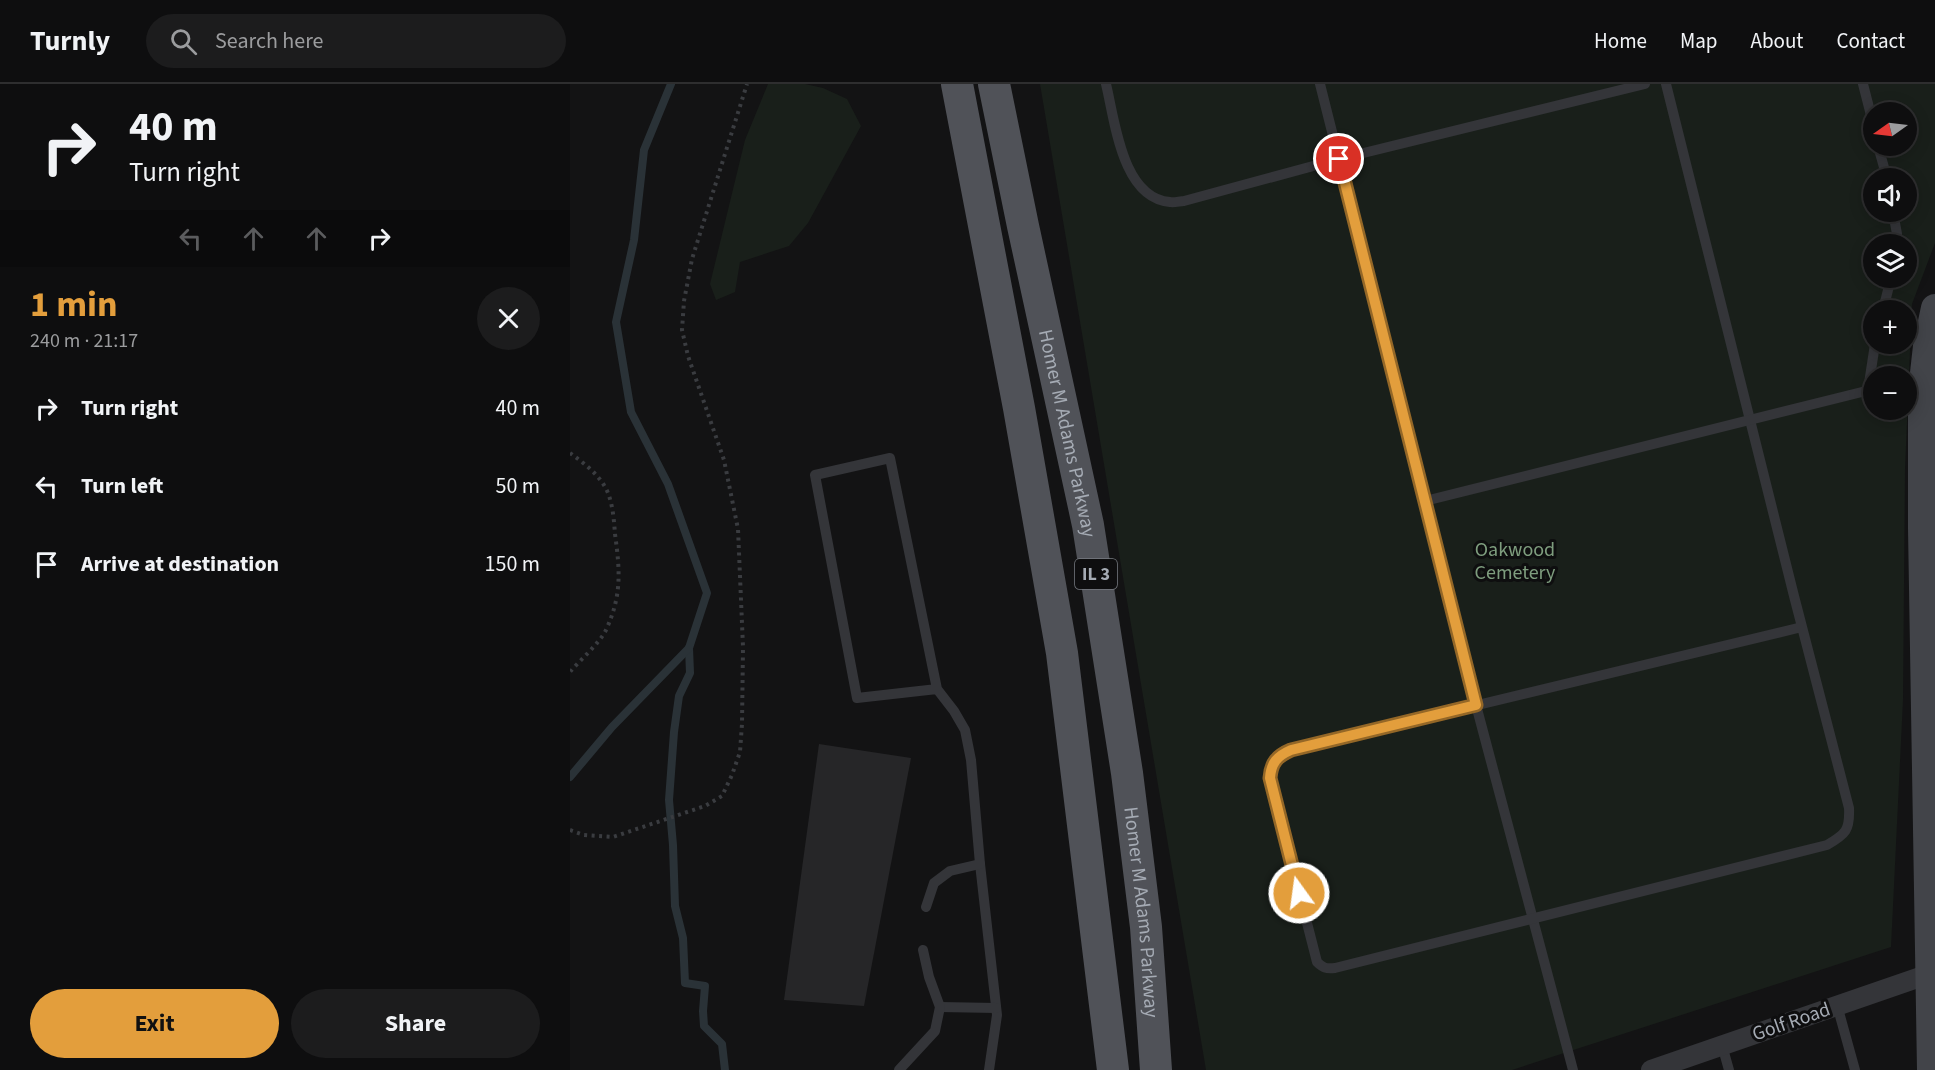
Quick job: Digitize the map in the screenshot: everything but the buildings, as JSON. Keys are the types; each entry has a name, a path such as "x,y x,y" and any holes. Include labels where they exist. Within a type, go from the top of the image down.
{"main road":[{"name":"Homer M Adams Parkway","path":"957,84 1019,408 1062,652 1113,1070"},
{"name":"Homer M Adams Parkway","path":"994,84 1090,537 1127,773 1142,891 1156,1070"}],"street":[{"path":"1931,1070 1933,973 1929,527 1919,377 1935,308"},
{"name":"Golf Road","path":"1651,1070 1933,973"}],"lane":[{"path":"1106,84 1132,178 1157,198 1170,202 1184,201 1339,159 1645,84"},
{"path":"1320,84 1476,705 1573,1070"},
{"path":"1666,84 1849,808 1850,823 1845,833 1827,845 1335,968 1327,969 1317,962 1270,778 1270,769 1280,755 1291,750 1802,627"},
{"path":"1863,84 1868,102"},
{"path":"1425,501 1863,391"},
{"path":"937,689 857,698 815,475 890,458 937,689 954,711 964,730 971,760 996,1008 989,1070"},
{"path":"926,907 934,883 950,871 980,864"},
{"path":"899,1070 935,1031 940,1007 929,977 923,950"},
{"path":"1837,1005 1855,1070"},
{"path":"940,1007 996,1008"},
{"path":"1722,1045 1730,1070"}],"path":[{"path":"570,830 584,836 613,837 705,806 722,796 740,752 742,635 738,528 724,460 688,356 682,330 684,301 692,259 747,84"},
{"path":"570,453 600,479 608,492 620,574 615,605 604,632 570,672"}],"green space":[{"path":"768,84 805,84 823,88 847,99 861,126 808,223 789,246 740,262 735,292 716,300 710,284 745,140"},
{"name":"Oakwood Cemetery","path":"1040,84 1935,84 1935,243 1914,300 1863,300 1863,354 1910,354 1909,366 1863,366 1863,420 1907,420 1903,700 1891,947 1512,1070 1206,1070"}],"waterway":[{"path":"570,777 612,727 689,648 707,593 668,484 631,412 616,322 634,240 644,150 671,84"},
{"path":"689,648 690,673 679,696 669,800 675,906 683,938 685,983 705,986 704,1026 722,1044 725,1070"}],"route":[{"path":"1299,893 1270,778 1270,769 1275,760 1291,750 1476,705 1339,159"}]}
